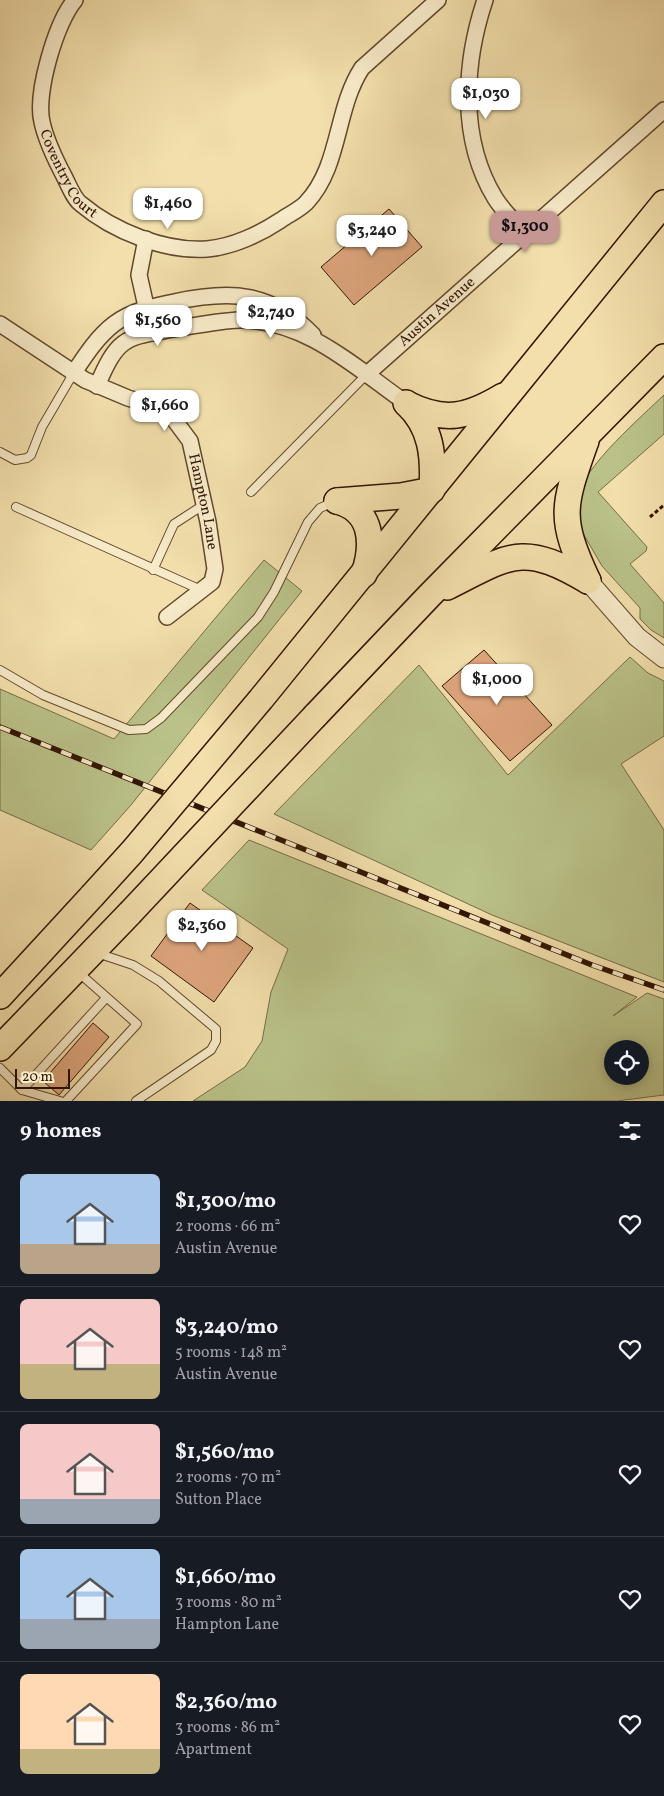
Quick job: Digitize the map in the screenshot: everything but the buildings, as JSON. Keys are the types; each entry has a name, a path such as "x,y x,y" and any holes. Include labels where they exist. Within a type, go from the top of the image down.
{"highway":[{"path":"0,996 145,838 364,576 664,203"},
{"path":"0,1048 429,596 664,357"},
{"path":"406,403 430,414 451,416 474,411 512,392"},
{"path":"406,403 422,421 428,435 432,460 432,490"},
{"path":"588,581 571,544 566,521 568,496 589,434"},
{"path":"337,501 401,496 432,490"},
{"path":"337,501 358,510 367,523 370,543 364,576"},
{"path":"429,596 500,562 522,556 552,562 588,581"}],"street":[{"name":"Coventry Court","path":"73,1 52,43 44,82 41,121 57,164 79,203 116,227 146,239 192,249 208,249 230,244 269,228 306,203 329,167 347,100 355,79 362,68 438,0"},
{"path":"486,0 476,32 470,65 468,99 472,132 489,186 504,209 525,233"},
{"name":"Austin Avenue","path":"366,375 664,110"},
{"path":"146,239 139,276 152,333"},
{"path":"73,374 105,332 126,316 146,308 204,296 224,294 258,299 278,306 302,324 319,342 406,403"},
{"path":"224,294 226,321"},
{"path":"97,386 109,358 119,345 134,337 152,333 226,321 252,321 275,325 319,342"},
{"name":"Hampton Lane","path":"0,324 73,374 97,386 167,410 190,441 216,569 212,582 167,617"},
{"path":"588,581 637,637 664,658"}],"lane":[{"path":"0,452 15,460 27,458 30,455 42,427 73,374"},
{"path":"251,492 366,375"},
{"path":"0,670 24,685 62,704 129,730 146,729 161,718 258,617 274,592 308,522 320,508 337,501"},
{"path":"153,570 174,524 204,504"},
{"path":"16,507 201,590"},
{"path":"93,952 133,965 158,981 216,1029 216,1041 211,1050 136,1101"},
{"path":"66,1101 136,1024 75,970"},
{"path":"22,1090 57,1058 106,998"},
{"path":"0,1068 22,1090 60,1101"},
{"path":"77,1075 84,1081"}],"path":[{"path":"650,517 664,506"}],"green space":[{"path":"664,395 664,434 598,492 647,547 646,551 630,564 664,603 664,638 651,630 640,619 640,608 602,566 584,535 575,532 579,493 592,469 616,441"},
{"path":"264,560 302,591 131,805 91,850 0,810 0,689 114,739"},
{"path":"630,657 648,673 664,681 664,736 621,764 664,830 664,982 492,915 274,814 419,665 508,775"},
{"path":"249,840 637,997 613,1016 647,993 664,999 664,1095 617,1101 193,1101 245,1067 262,1041 271,992 288,949 202,890"}],"railway":[{"path":"0,727 592,965 664,990"}]}
